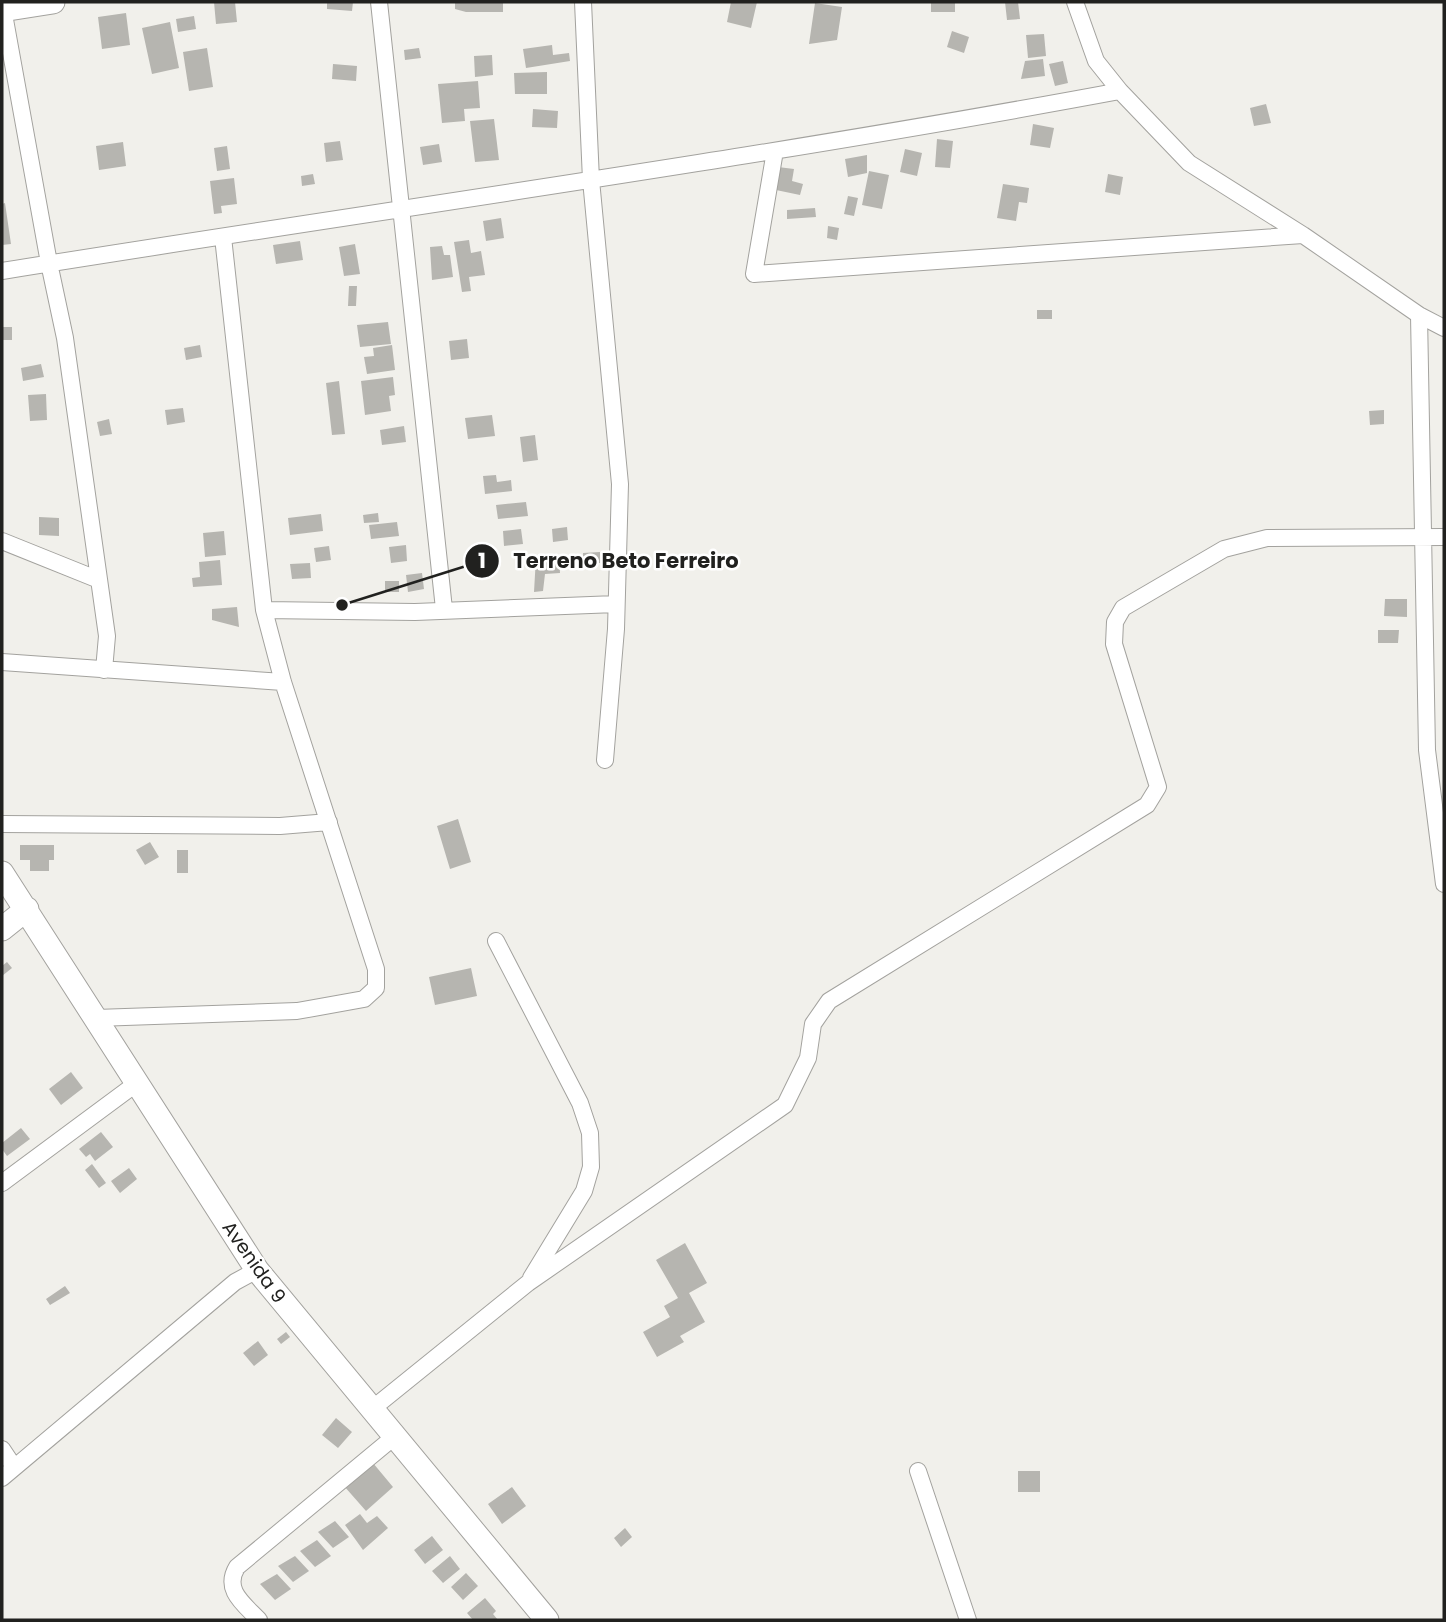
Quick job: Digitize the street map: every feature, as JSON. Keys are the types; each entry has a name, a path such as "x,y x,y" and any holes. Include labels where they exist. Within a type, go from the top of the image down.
{"main road":[{"path":"2,7 52,2"},
{"name":"Avenida 9","path":"2,873 257,1270 547,1620"},
{"path":"2,929 27,909"}],"street":[{"path":"379,2 444,609"},
{"path":"583,2 591,180 620,484 616,604 605,760"},
{"path":"1075,2 1096,61 1120,91 1189,163 1303,235 1419,315 1444,328"},
{"path":"2,7 65,338 107,636 104,670"},
{"path":"2,271 775,151 1120,91"},
{"path":"775,151 754,274 1303,235"},
{"path":"96,1018 297,1011 364,999 376,988 376,969 283,682 264,610 223,237"},
{"path":"1419,315 1422,537 1444,884"},
{"path":"372,1409 528,1283 785,1105 808,1058 813,1024 829,1001 1147,805 1158,787 1114,644 1115,622 1123,608 1224,549 1267,538 1444,537"},
{"path":"2,541 99,580"},
{"path":"264,610 415,612 616,604"},
{"path":"2,662 283,682"},
{"path":"2,824 280,827 329,822"},
{"path":"496,941 580,1103 590,1133 591,1167 584,1191 528,1283"},
{"path":"2,1183 137,1083"},
{"path":"2,1449 8,1473 235,1282 257,1270"},
{"path":"259,1620 233,1592 231,1584 237,1567 394,1437"},
{"path":"918,1471 968,1620"}],"building":[{"path":"214,2 235,2 237,22 216,24"},
{"path":"327,2 353,2 352,11 327,9"},
{"path":"455,2 503,2 503,12 466,12 455,9"},
{"path":"731,2 757,2 751,28 727,22"},
{"path":"931,2 955,2 955,12 931,12"},
{"path":"1005,2 1018,2 1020,19 1007,20"},
{"path":"815,3 842,7 837,40 809,44"},
{"path":"126,13 130,45 102,49 98,17"},
{"path":"194,16 196,29 178,32 176,19"},
{"path":"170,22 179,68 152,74 142,28"},
{"path":"952,31 969,37 964,53 947,47"},
{"path":"1044,34 1046,56 1028,58 1026,35"},
{"path":"552,45 553,55 569,53 570,61 526,68 523,49"},
{"path":"207,48 213,87 189,91 183,52"},
{"path":"419,48 421,58 405,60 404,50"},
{"path":"492,55 493,75 475,77 474,56"},
{"path":"1043,59 1045,76 1021,79 1025,61"},
{"path":"1063,61 1068,83 1055,86 1049,64"},
{"path":"333,64 357,66 356,81 332,79"},
{"path":"547,72 547,94 515,94 514,73"},
{"path":"478,81 480,108 464,109 465,121 442,123 438,84"},
{"path":"1266,104 1271,123 1254,126 1250,108"},
{"path":"533,109 558,111 557,128 532,127"},
{"path":"494,119 499,160 475,162 470,121"},
{"path":"1033,124 1054,128 1050,148 1030,145"},
{"path":"937,139 953,141 950,168 935,167"},
{"path":"340,141 343,160 326,162 324,143"},
{"path":"123,142 126,166 99,170 96,146"},
{"path":"439,144 442,162 423,165 420,147"},
{"path":"227,146 230,169 217,171 214,148"},
{"path":"905,149 922,153 917,176 900,172"},
{"path":"867,155 867,173 848,177 845,159"},
{"path":"778,167 794,169 792,181 803,184 800,195 776,190"},
{"path":"869,171 889,175 882,209 862,205"},
{"path":"313,174 315,184 302,186 301,176"},
{"path":"1108,174 1123,177 1120,195 1105,192"},
{"path":"234,178 237,204 221,206 222,213 214,214 210,181"},
{"path":"1003,184 1029,188 1027,203 1019,202 1016,221 997,218"},
{"path":"848,196 858,198 854,216 844,214"},
{"path":"5,203 11,244 2,245 2,204"},
{"path":"815,208 816,217 787,219 787,210"},
{"path":"501,218 504,238 486,241 483,221"},
{"path":"828,226 839,228 837,240 827,238"},
{"path":"469,240 471,253 481,251 485,275 469,277 471,291 462,292 454,242"},
{"path":"300,241 303,260 276,264 273,245"},
{"path":"355,244 360,274 344,276 339,247"},
{"path":"442,246 444,255 450,255 453,277 432,280 430,247"},
{"path":"349,286 357,286 356,306 348,306"},
{"path":"1037,310 1052,310 1052,319 1037,319"},
{"path":"388,322 391,344 360,347 357,325"},
{"path":"2,327 12,327 12,340 2,340"},
{"path":"467,339 469,358 451,360 449,341"},
{"path":"200,345 202,357 186,360 184,348"},
{"path":"392,345 395,370 367,374 364,357 374,356 373,348"},
{"path":"41,364 44,377 23,381 21,368"},
{"path":"393,377 395,395 389,396 391,411 365,415 361,381"},
{"path":"339,381 345,434 332,435 326,383"},
{"path":"46,394 47,420 30,421 28,395"},
{"path":"183,408 185,422 167,425 165,410"},
{"path":"1384,410 1384,424 1370,425 1369,411"},
{"path":"492,415 495,436 468,439 465,418"},
{"path":"109,419 112,434 100,436 97,422"},
{"path":"404,426 406,442 382,445 380,430"},
{"path":"535,435 538,460 523,462 520,437"},
{"path":"496,475 497,482 511,480 512,491 485,494 483,476"},
{"path":"526,502 528,516 498,519 496,505"},
{"path":"378,513 379,522 364,523 363,515"},
{"path":"321,514 323,531 290,535 288,518"},
{"path":"39,517 59,518 59,536 39,535"},
{"path":"397,522 399,536 371,539 369,525"},
{"path":"567,527 568,540 553,542 552,529"},
{"path":"521,529 523,544 504,546 503,531"},
{"path":"224,531 226,555 205,557 203,533"},
{"path":"406,545 407,561 391,563 389,547"},
{"path":"329,546 331,560 316,562 314,548"},
{"path":"600,552 600,563 583,563 583,553"},
{"path":"559,555 560,573 545,574 543,591 534,592 536,557"},
{"path":"220,560 222,585 193,587 192,578 200,577 199,562"},
{"path":"310,563 311,578 292,579 290,564"},
{"path":"422,573 424,589 408,592 406,575"},
{"path":"385,581 399,581 399,592 385,592"},
{"path":"1385,599 1407,599 1407,617 1384,616"},
{"path":"237,607 239,627 212,620 212,609"},
{"path":"1378,630 1399,630 1398,643 1378,643"},
{"path":"458,819 471,862 450,869 437,826"},
{"path":"150,842 159,857 145,865 136,850"},
{"path":"20,845 54,845 54,860 49,860 49,871 30,871 30,860 20,860"},
{"path":"177,850 188,850 188,873 177,873"},
{"path":"7,962 12,968 2,976 2,966"},
{"path":"471,968 477,996 435,1005 429,977"},
{"path":"71,1072 83,1088 61,1105 49,1089"},
{"path":"21,1128 30,1139 7,1156 2,1149 2,1143"},
{"path":"101,1132 113,1147 95,1161 90,1154 86,1157 79,1149"},
{"path":"92,1164 106,1183 99,1188 85,1170"},
{"path":"129,1168 137,1179 120,1193 111,1181"},
{"path":"685,1243 707,1283 689,1293 705,1322 680,1336 684,1342 657,1357 643,1332 670,1317 664,1306 678,1298 656,1260"},
{"path":"65,1286 70,1293 50,1305 46,1299"},
{"path":"286,1332 290,1337 281,1344 277,1339"},
{"path":"258,1341 268,1355 254,1366 243,1353"},
{"path":"336,1418 352,1432 338,1448 322,1435"},
{"path":"373,1463 393,1487 366,1511 344,1486"},
{"path":"1018,1471 1040,1471 1040,1492 1018,1492"},
{"path":"512,1487 526,1506 502,1524 488,1504"},
{"path":"360,1514 367,1523 377,1516 388,1528 363,1550 345,1525"},
{"path":"335,1521 349,1537 333,1548 318,1532"},
{"path":"625,1528 632,1537 621,1547 614,1538"},
{"path":"432,1536 443,1550 425,1564 414,1550"},
{"path":"317,1540 331,1556 315,1567 300,1551"},
{"path":"295,1556 309,1571 293,1582 278,1566"},
{"path":"450,1556 460,1569 443,1583 432,1571"},
{"path":"466,1573 478,1586 463,1600 451,1587"},
{"path":"277,1574 291,1589 275,1600 260,1584"},
{"path":"485,1598 496,1611 493,1614 498,1620 473,1620 467,1613"}],"place":[{"name":"Terreno Beto Ferreiro","path":"342,605"}]}
